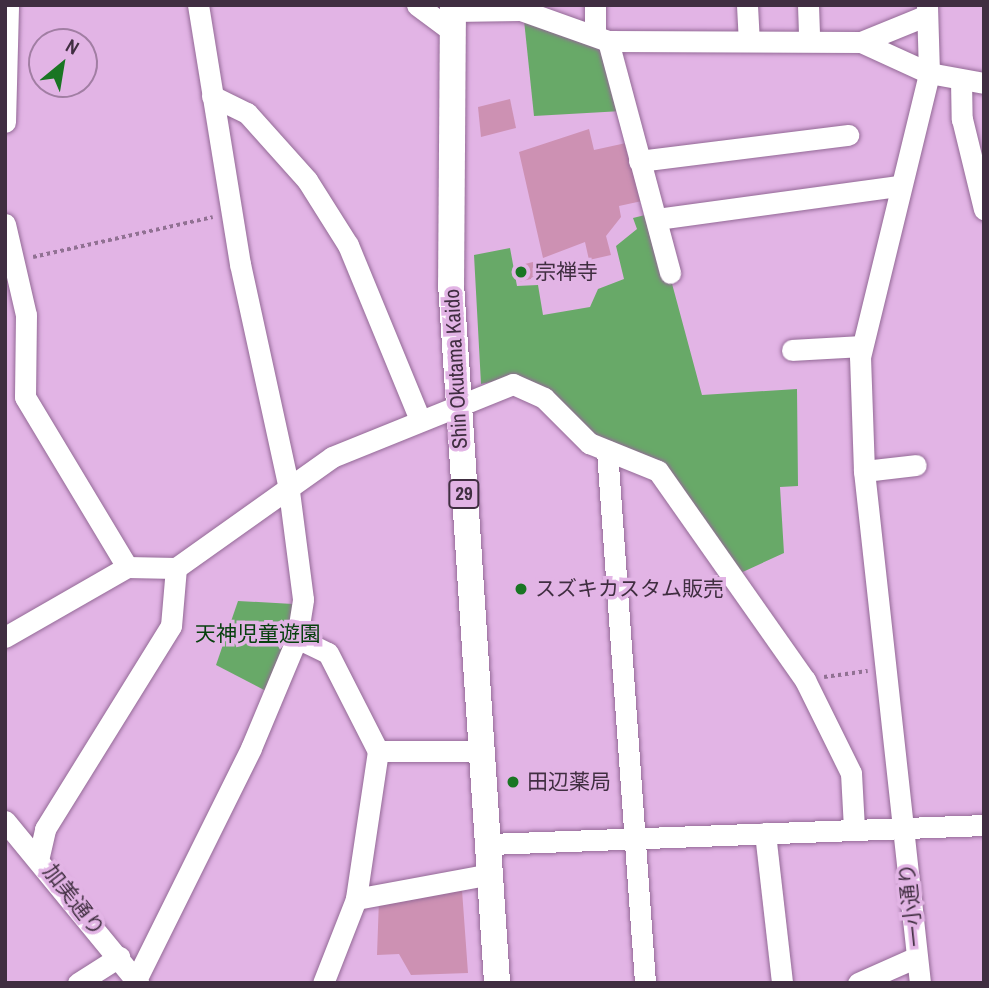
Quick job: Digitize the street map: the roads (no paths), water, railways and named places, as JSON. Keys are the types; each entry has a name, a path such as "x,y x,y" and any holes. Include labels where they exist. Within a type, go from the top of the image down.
{"main road":[{"name":"Shin Okutama Kaido","path":"453,16 457,402 490,844 497,983"}],"street":[{"path":"5,122 8,5"},
{"path":"137,982 251,748 297,638 303,599 288,484 231,213 198,5"},
{"path":"417,5 453,16 522,7 602,36 749,41 860,41 927,10"},
{"path":"594,5 657,219 670,273"},
{"path":"747,5 749,41"},
{"path":"808,5 809,41"},
{"name":"一小通り","path":"919,983 864,471 861,346 929,73 927,10"},
{"path":"860,41 929,73 984,83"},
{"path":"961,80 962,119 981,202"},
{"path":"212,96 247,113 307,180 354,257 421,420"},
{"path":"639,161 848,135"},
{"path":"657,219 899,186"},
{"path":"5,224 27,328 25,397 127,567"},
{"path":"792,350 861,346"},
{"path":"5,637 127,567 176,568 288,484 332,457 457,402 513,384 530,390 589,443 658,471 692,527 805,680 851,773 854,829"},
{"path":"607,451 645,983"},
{"path":"864,471 916,465"},
{"path":"39,856 45,829 171,626 176,568"},
{"path":"297,638 328,653 378,751 356,898 323,983"},
{"path":"378,751 481,751"},
{"name":"加美通り","path":"5,821 39,856 137,982"},
{"path":"490,844 984,825"},
{"path":"765,833 782,983"},
{"path":"356,898 491,874"},
{"path":"78,983 119,957"},
{"path":"858,983 917,957"}],"place":[{"name":"宗禅寺","path":"521,272"},
{"name":"スズキカスタム販売","path":"521,589"},
{"name":"田辺薬局","path":"513,782"}],"park label":[{"name":"天神児童遊園","path":"258,634"}]}
